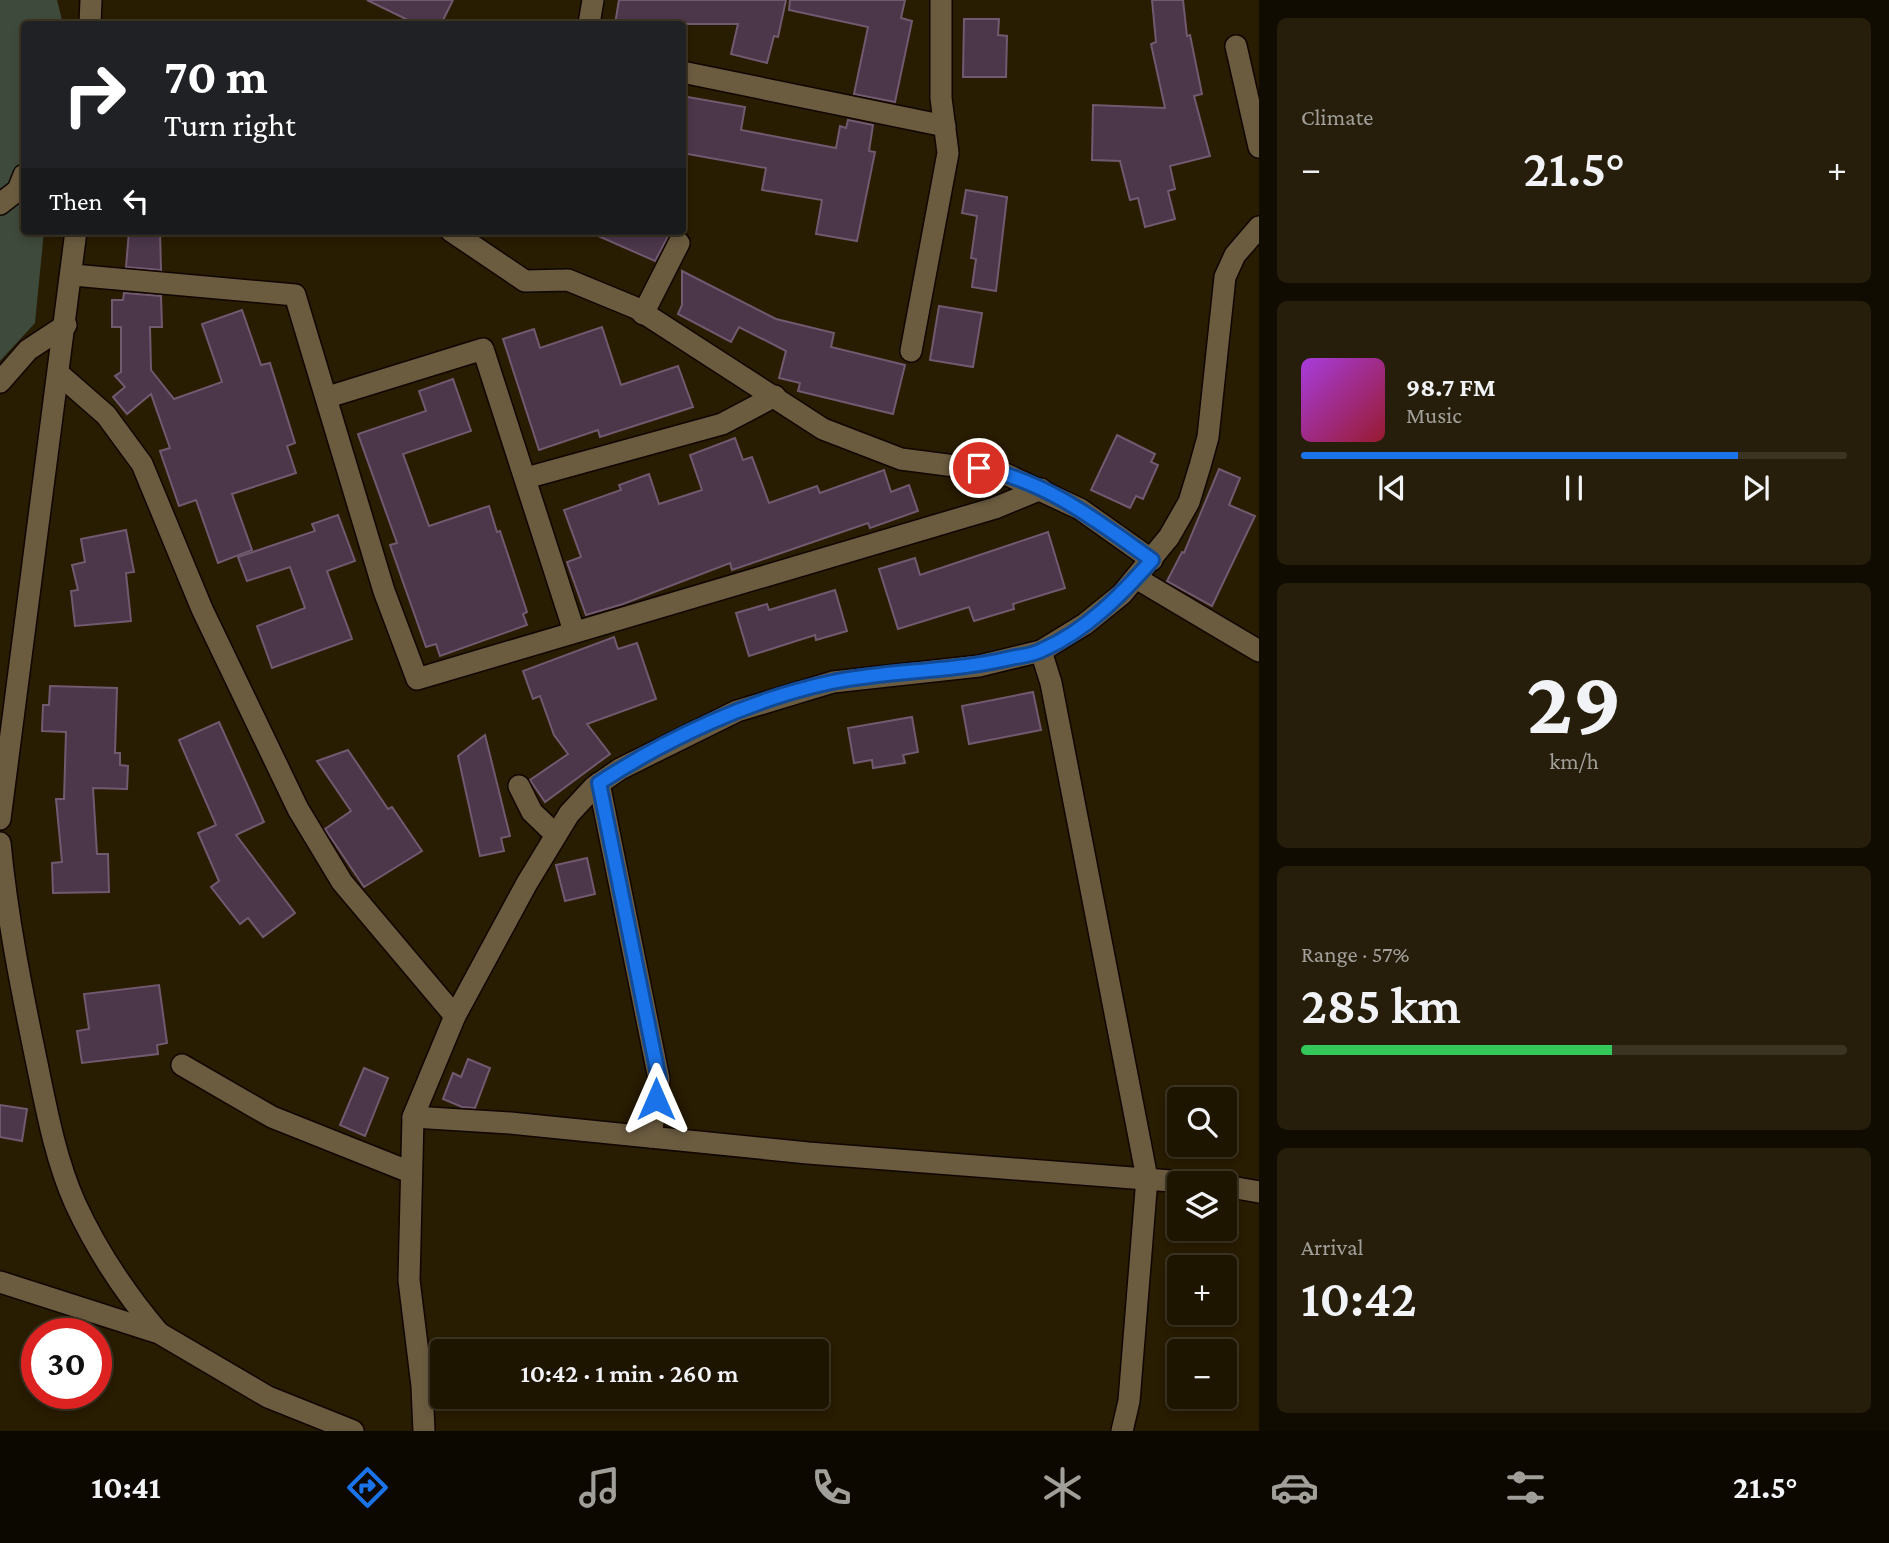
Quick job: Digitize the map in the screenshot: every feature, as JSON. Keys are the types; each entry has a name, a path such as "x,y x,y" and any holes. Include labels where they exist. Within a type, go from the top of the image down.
{"street":[{"path":"90,21 91,0"},
{"path":"590,21 593,0"},
{"path":"911,351 948,153 941,98 941,0"},
{"path":"1236,46 1259,147"},
{"path":"686,73 945,126"},
{"path":"0,204 18,190 21,182"},
{"path":"424,1431 409,1280 413,1117 455,1016 569,814 599,783 647,755 737,711 833,682 979,666 1041,651 1085,624 1122,594 1169,537 1189,502 1209,437 1225,277 1235,255 1259,227"},
{"path":"0,819 73,275 76,235"},
{"path":"457,235 525,281 568,280 643,314 823,429 901,459 1001,472 1080,509 1152,560"},
{"path":"643,314 679,243"},
{"path":"73,275 295,295 328,397 384,591 417,679 995,508 1041,489"},
{"path":"0,382 28,350 66,325"},
{"path":"328,397 483,349 574,631"},
{"path":"59,374 106,415 142,464 202,610 298,809 342,882 455,1016"},
{"path":"526,478 722,424 775,396"},
{"path":"1136,578 1259,651"},
{"path":"1041,651 1051,683 1147,1178 1129,1401 1122,1431"},
{"path":"599,783 659,1079 651,1138"},
{"path":"519,786 532,812 556,835"},
{"path":"0,843 5,896 22,994 50,1129 74,1201 99,1252 129,1297 159,1333"},
{"path":"182,1065 272,1117 410,1172"},
{"path":"413,1117 822,1154 1167,1180"},
{"path":"1237,1187 1259,1192"},
{"path":"0,1282 159,1333 268,1397 353,1431"}],"green space":[{"path":"0,0 57,0 62,21 21,21 21,235 44,235 35,323 0,361"}],"building":[{"path":"367,0 453,0 442,21 410,21"},
{"path":"619,0 786,0 778,37 774,36 767,63 731,54 738,24 616,21"},
{"path":"790,0 905,0 901,18 912,21 895,102 854,94 868,27 789,10"},
{"path":"1152,0 1183,0 1187,36 1190,35 1202,94 1194,96 1210,156 1170,166 1175,189 1168,191 1175,219 1145,227 1138,198 1130,200 1120,161 1092,160 1093,105 1165,108 1151,44 1156,42"},
{"path":"964,19 999,19 998,35 1007,36 1006,77 963,77"},
{"path":"686,97 745,107 741,130 836,148 840,126 846,128 848,120 873,125 869,151 875,152 857,241 816,234 822,200 762,190 766,168 686,154"},
{"path":"966,190 1007,197 996,291 972,287 976,259 971,258 977,216 962,213"},
{"path":"129,235 160,235 161,270 126,267"},
{"path":"596,235 669,235 655,261"},
{"path":"682,271 776,319 834,333 831,347 905,365 893,414 798,391 800,383 779,378 786,351 739,327 731,342 678,314 682,305"},
{"path":"124,293 161,296 162,327 150,327 151,370 174,399 222,382 202,324 242,310 261,365 270,363 295,443 287,446 296,473 232,494 252,550 218,563 196,500 179,506 160,451 170,448 151,394 127,414 113,397 125,387 115,376 121,372 121,327 112,327 112,300 123,300"},
{"path":"939,306 982,313 973,367 930,360"},
{"path":"602,327 621,385 678,366 693,407 600,437 598,430 539,450 503,339 534,329 540,348"},
{"path":"453,379 471,431 403,454 429,526 489,506 527,612 523,614 527,625 440,656 436,644 426,647 390,545 397,543 358,434 426,411 419,391"},
{"path":"1117,435 1155,454 1151,462 1158,465 1143,499 1136,496 1130,508 1091,490"},
{"path":"735,438 743,460 752,457 769,503 817,486 820,493 884,470 891,492 909,485 918,511 870,528 868,523 732,570 730,563 623,604 586,615 567,562 581,557 564,510 621,490 619,485 649,474 659,504 702,490 690,455"},
{"path":"1219,469 1240,478 1229,505 1255,516 1212,606 1167,581 1182,552 1184,553"},
{"path":"338,515 355,561 327,571 352,639 272,668 257,626 305,608 290,567 247,581 238,557 315,531 312,524"},
{"path":"126,530 134,572 126,573 131,621 75,626 71,591 78,590 72,565 85,562 81,539"},
{"path":"1048,532 1065,588 1013,604 1014,609 974,621 969,607 898,629 879,569 915,558 920,575"},
{"path":"835,590 847,631 816,640 815,635 749,656 736,613 767,604 769,610"},
{"path":"614,637 618,649 637,643 656,699 587,724 610,754 545,802 530,780 568,754 554,735 540,696 533,699 523,671"},
{"path":"50,686 117,688 115,753 120,753 120,765 128,766 127,789 93,788 97,854 108,854 109,892 53,893 52,863 62,862 56,799 64,799 66,732 42,731 43,705 49,705"},
{"path":"1033,692 1041,730 969,744 962,706"},
{"path":"912,717 918,752 903,755 905,763 873,768 872,760 854,763 848,728"},
{"path":"219,722 264,822 236,835 295,913 263,937 248,918 240,924 211,887 219,881 198,833 216,825 179,740"},
{"path":"485,735 510,836 501,838 504,851 480,856 458,756"},
{"path":"348,750 388,809 392,807 422,851 364,887 325,829 351,811 317,761"},
{"path":"587,858 595,894 565,901 556,865"},
{"path":"159,985 167,1043 157,1045 158,1054 82,1063 77,1031 89,1029 84,994"},
{"path":"468,1059 490,1068 475,1108 462,1107 443,1099 453,1073 461,1077"},
{"path":"364,1068 388,1078 365,1136 340,1125"},
{"path":"0,1105 27,1109 22,1141 0,1137"}],"route":[{"path":"656,1099 659,1079 599,783 620,769 737,711 778,698 833,682 979,666 1041,651 1085,624 1122,594 1152,560 1080,509 1001,472 979,468"}]}
